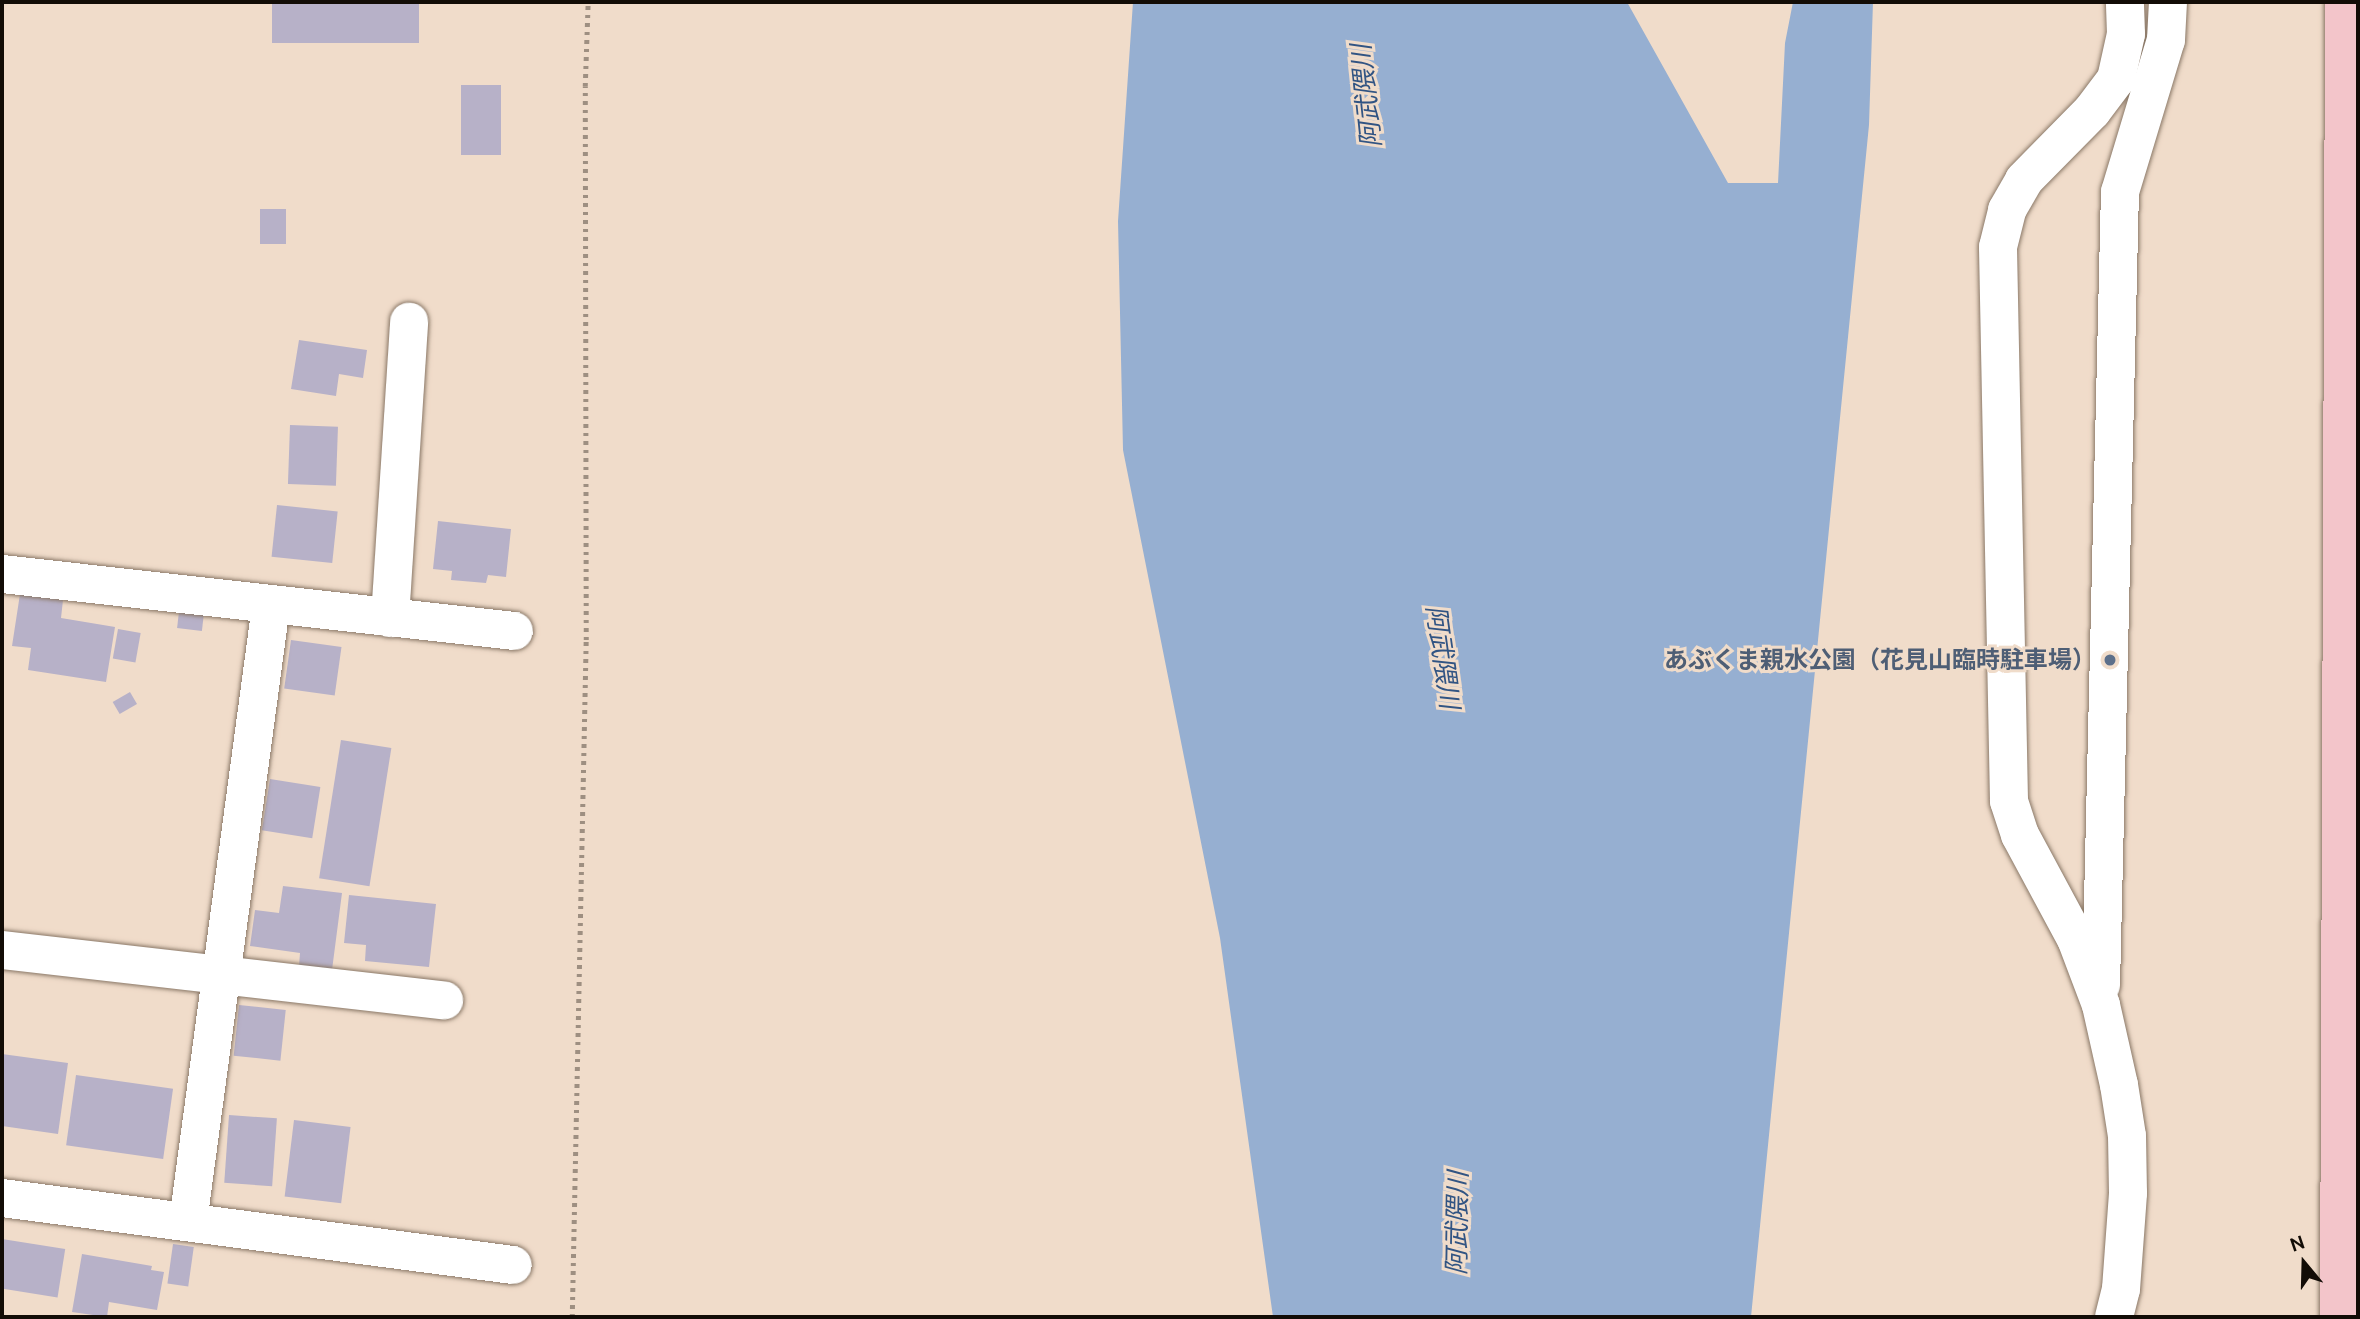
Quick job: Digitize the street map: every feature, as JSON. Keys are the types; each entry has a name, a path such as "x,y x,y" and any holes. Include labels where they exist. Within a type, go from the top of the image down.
{"main road":[{"path":"2339,1317 2349,1200 2344,2"}],"street":[{"path":"2114,1317 2121,1289 2128,1193 2127,1136 2101,1005 2076,939 2020,835 2009,801 1998,247 2007,210 2024,180 2092,111 2116,79 2126,34 2125,2"},
{"path":"2101,1005 2120,192 2166,40 2168,2"},
{"path":"390,618 409,322"},
{"path":"2,574 514,631"},
{"path":"188,1222 271,606"},
{"path":"2,950 444,1000"},
{"path":"2,1198 513,1265"}],"path":[{"path":"572,1317 586,640 585,86 588,2"}],"water":[{"name":"阿武隈川","path":"1133,2 1627,2 1728,183 1778,183 1785,43 1793,2 1873,2 1869,125 1751,1317 1273,1317 1220,938 1123,450 1118,221"}],"building":[{"path":"272,2 419,2 419,43 272,43"},
{"path":"461,85 501,85 501,155 461,155"},
{"path":"260,209 286,209 286,244 260,244"},
{"path":"299,340 367,350 363,378 339,374 336,396 291,389"},
{"path":"290,425 338,427 336,486 288,484"},
{"path":"277,505 338,511 332,563 272,557"},
{"path":"438,521 511,529 506,577 488,575 486,583 451,580 452,571 433,569"},
{"path":"20,594 63,600 61,618 115,627 106,682 28,670 31,648 12,646"},
{"path":"179,612 204,615 202,631 177,628"},
{"path":"118,629 141,633 135,663 113,659"},
{"path":"291,640 342,647 335,696 284,689"},
{"path":"130,692 137,704 120,714 113,702"},
{"path":"341,740 391,748 369,886 319,878"},
{"path":"270,779 320,787 312,838 262,830"},
{"path":"283,886 342,893 332,970 299,966 300,953 250,946 255,910 279,913"},
{"path":"349,895 436,904 429,967 365,961 366,945 344,943"},
{"path":"239,1005 286,1010 280,1061 234,1056"},
{"path":"2,1054 68,1063 58,1134 2,1126"},
{"path":"76,1075 173,1089 163,1159 66,1145"},
{"path":"229,1115 277,1118 272,1186 224,1183"},
{"path":"294,1120 351,1127 341,1203 285,1196"},
{"path":"2,1239 65,1249 58,1297 2,1289"},
{"path":"173,1244 194,1247 188,1287 167,1284"},
{"path":"82,1254 152,1266 151,1270 164,1272 157,1310 109,1302 107,1317 72,1312"}],"place":[{"name":"あぶくま親水公園（花見山臨時駐車場）","path":"2110,660"}]}
